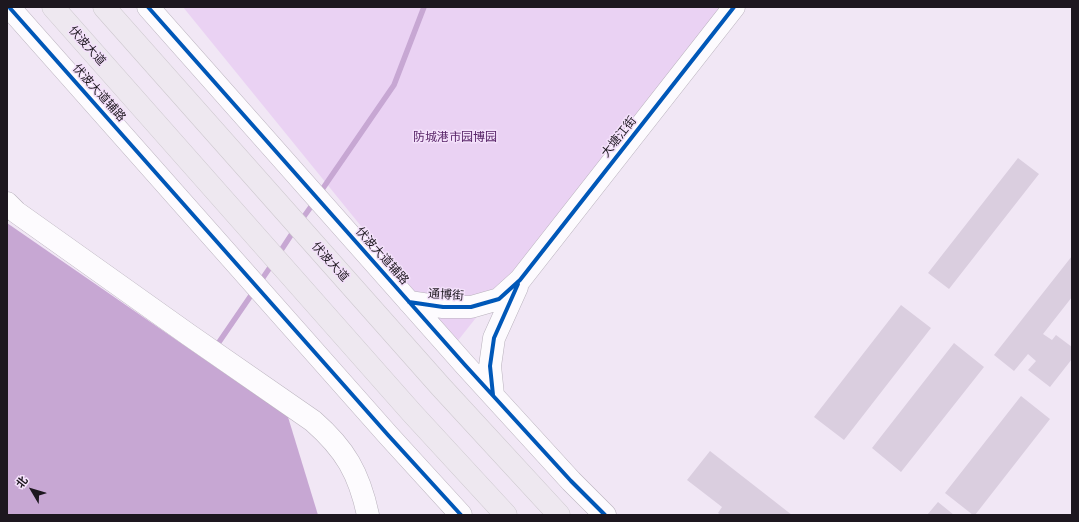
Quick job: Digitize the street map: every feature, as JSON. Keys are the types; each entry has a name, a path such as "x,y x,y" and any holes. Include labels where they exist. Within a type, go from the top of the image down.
{"main road":[{"name":"伏波大道","path":"53,7 412,413 506,515"},
{"name":"伏波大道","path":"104,7 348,283 558,515"}],"street":[{"name":"伏波大道辅路","path":"9,7 306,343 461,515"},
{"name":"伏波大道辅路","path":"148,7 409,302 571,481 605,515"},
{"name":"大塘江街","path":"520,280 734,7"},
{"path":"7,203 16,212 313,421 328,434 341,449 351,465 359,483 368,515"},
{"name":"通博街","path":"409,302 443,307 471,307 499,299 520,280"},
{"path":"493,395 490,366 494,338 520,280"}],"green space":[{"name":"防城港市园博园","path":"183,7 722,7 456,343"}],"shaded area":[{"path":"7,223 288,417 318,515 7,515"}],"building":[{"path":"1018,158 1039,174 949,289 928,273"},
{"path":"1072,256 1072,297 1043,334 1052,340 1056,335 1072,347 1072,359 1050,387 1028,370 1036,361 1028,354 1014,371 994,355"},
{"path":"901,305 931,328 844,440 814,417"},
{"path":"954,343 984,367 901,472 872,448"},
{"path":"1021,396 1050,419 975,515 973,515 945,493"},
{"path":"710,451 792,515 721,515 718,513 722,507 687,480"},
{"path":"938,502 954,515 927,515"}],"waterway":[{"path":"319,194 394,85 424,7"},
{"path":"300,222 315,201"},
{"path":"278,255 295,229"},
{"path":"260,282 273,263"},
{"path":"215,348 254,291"}],"cycle path":[{"path":"9,7 388,435 461,515"},
{"path":"148,7 465,365 571,481 605,515"},
{"path":"409,302 443,307 471,307 499,299 520,280 734,7"},
{"path":"493,395 490,366 494,338 518,284"}]}
